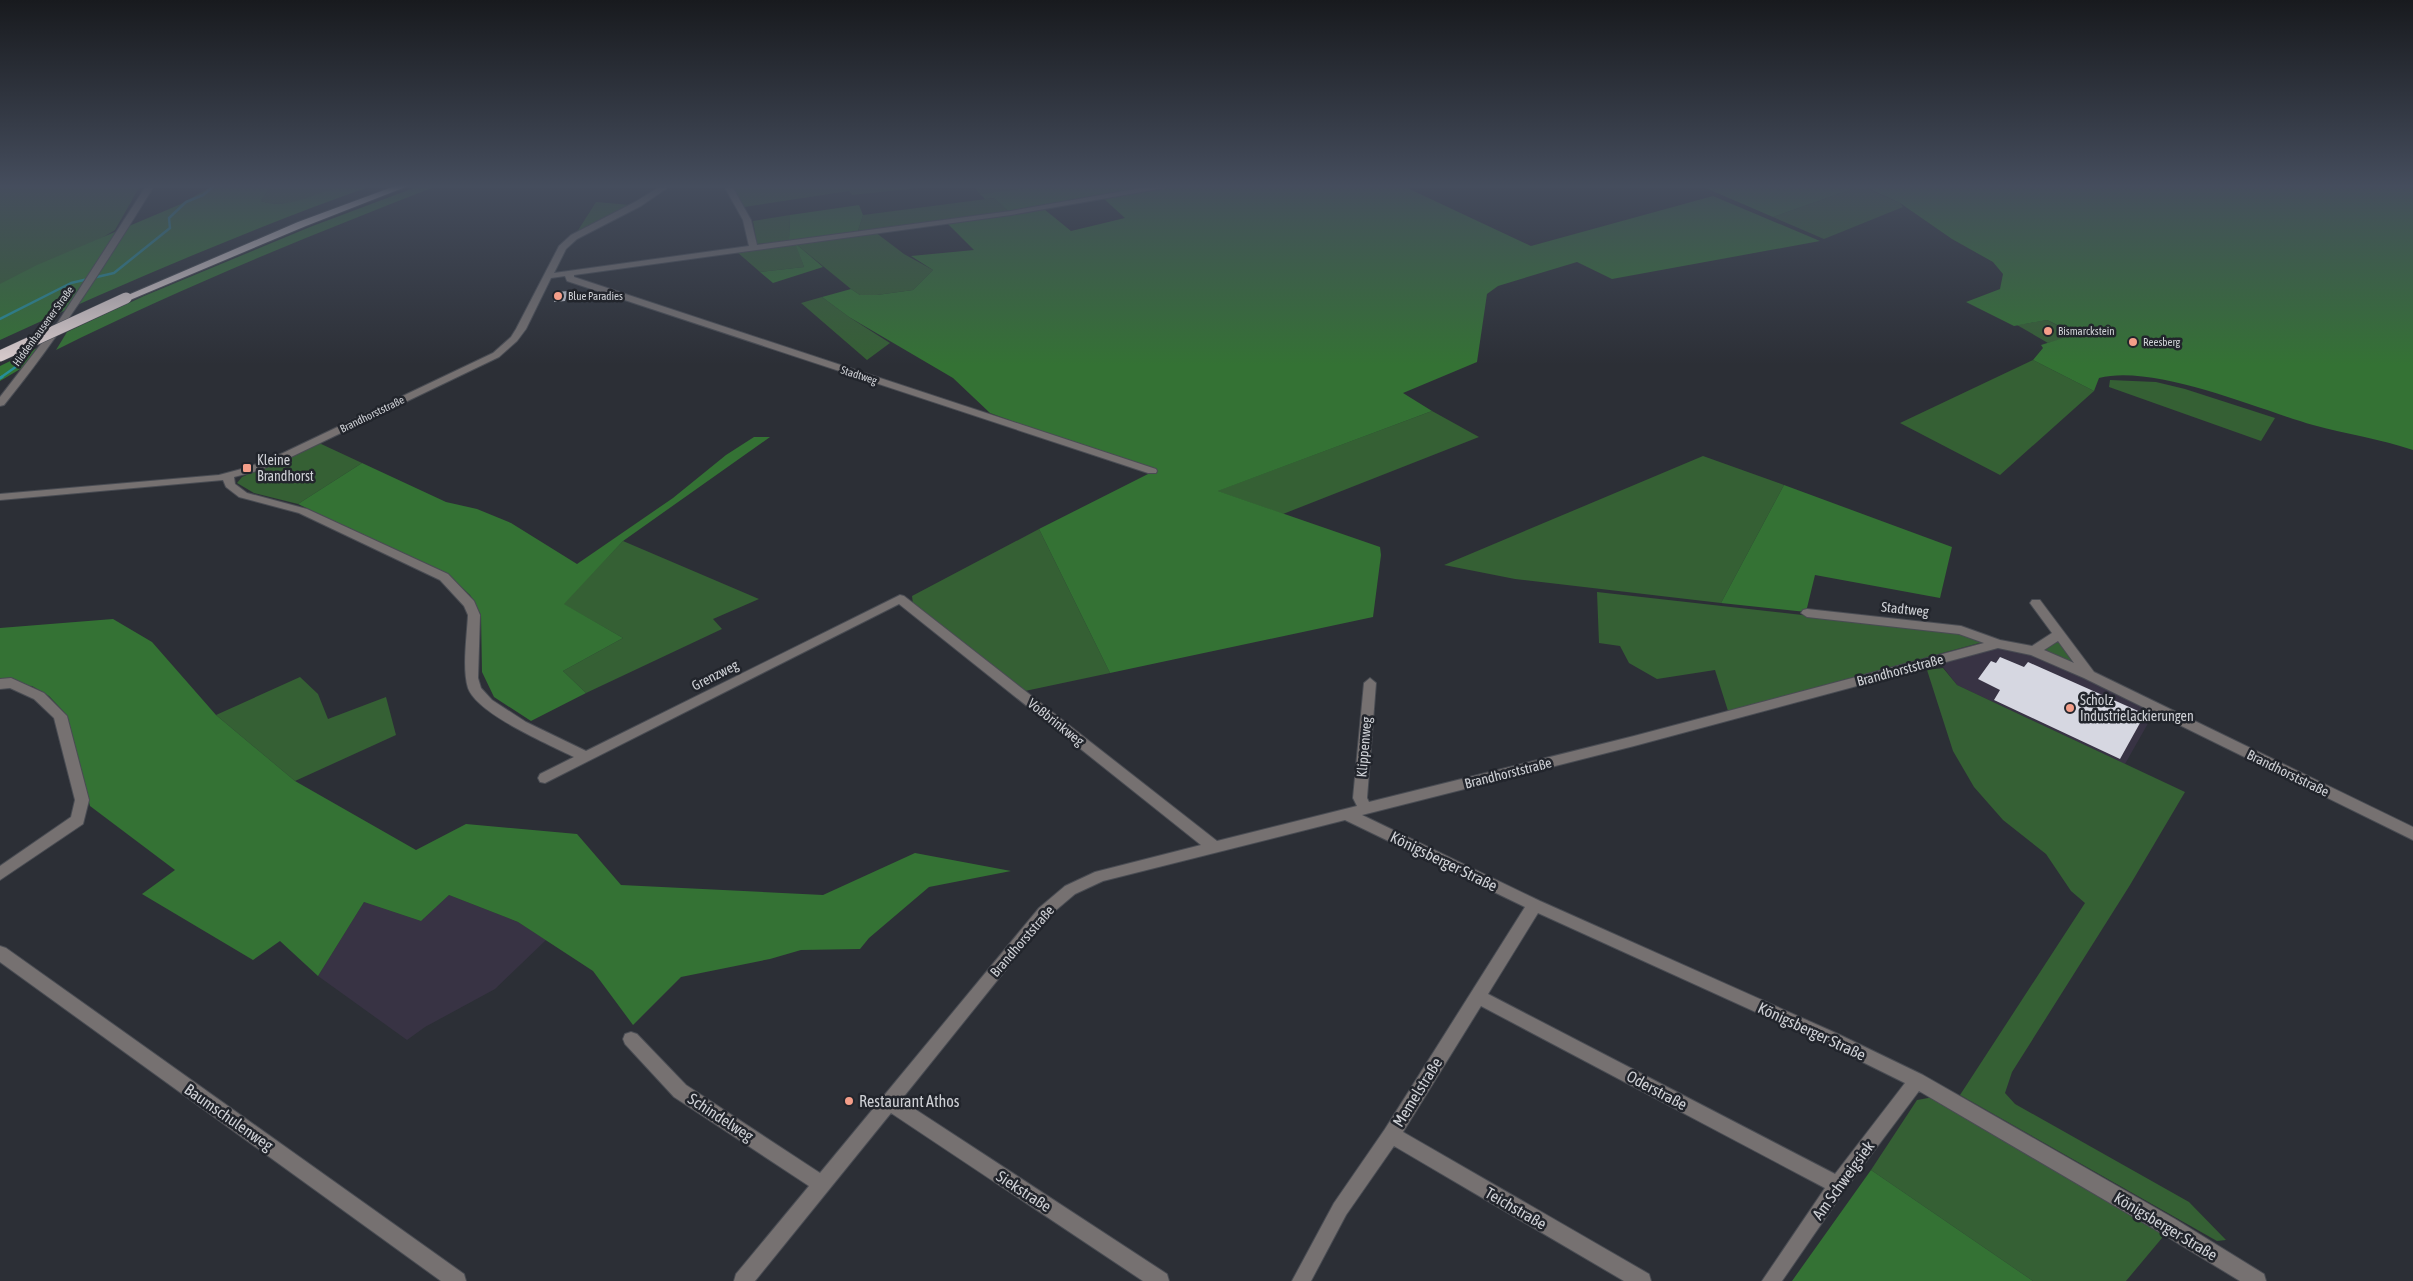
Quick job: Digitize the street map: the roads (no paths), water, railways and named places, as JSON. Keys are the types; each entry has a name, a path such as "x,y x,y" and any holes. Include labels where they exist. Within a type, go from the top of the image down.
{"highway":[{"path":"0,356 123,295 230,246"},
{"path":"0,347 123,295 248,246"}],"street":[{"name":"Hiddenhausener Straße","path":"0,403 43,350 113,246"},
{"name":"Brandhorststraße","path":"0,497 166,484 228,476 287,455 496,354 514,339 521,329 564,246"},
{"path":"548,276 762,246"},
{"name":"Stadtweg","path":"569,274 570,279 1152,471"},
{"path":"228,476 230,485 243,495 303,511 444,577 470,604 474,615 472,678 475,690 487,703 521,725 586,757"},
{"name":"Grenzweg","path":"545,778 900,599"},
{"name":"Voßbrinkweg","path":"900,599 1213,846"},
{"path":"2036,603 2089,675"},
{"name":"Stadtweg","path":"1807,613 1961,630 1998,644"},
{"path":"2034,651 2059,634"},
{"name":"Brandhorststraße","path":"743,1281 820,1183 1044,912 1070,890 1100,876 1213,846 1348,815 1998,644 2034,651 2089,675 2413,834"},
{"name":"Klippenweg","path":"1366,810 1360,798 1370,682"},
{"path":"0,684 11,683 39,696 60,716 82,800 78,820 0,874"},
{"name":"Königsberger Straße","path":"1348,815 1535,904 1832,1039 1917,1082 2168,1226 2257,1281"},
{"name":"Memelstraße","path":"1301,1281 1340,1209 1390,1135 1535,904"},
{"name":"Baumschulenweg","path":"0,953 457,1281"},
{"name":"Oderstraße","path":"1477,996 1838,1184"},
{"name":"Schindelweg","path":"632,1039 680,1090 820,1183"},
{"name":"Am Schweigsiek","path":"1771,1281 1838,1184 1917,1082"},
{"name":"Siekstraße","path":"888,1102 1160,1281"},
{"name":"Teichstraße","path":"1390,1135 1642,1281"}],"waterway":[{"path":"0,319 71,283 114,273 148,246"},
{"path":"2,377 0,378 17,366"}],"place":[{"name":"Blue Paradies","path":"558,296"},
{"name":"Bismarckstein","path":"2048,331"},
{"name":"Reesberg","path":"2133,342"},
{"name":"Kleine Brandhorst","path":"247,468"},
{"name":"Scholz Industrielackierungen","path":"2070,708"},
{"name":"Restaurant Athos","path":"849,1101"}]}
